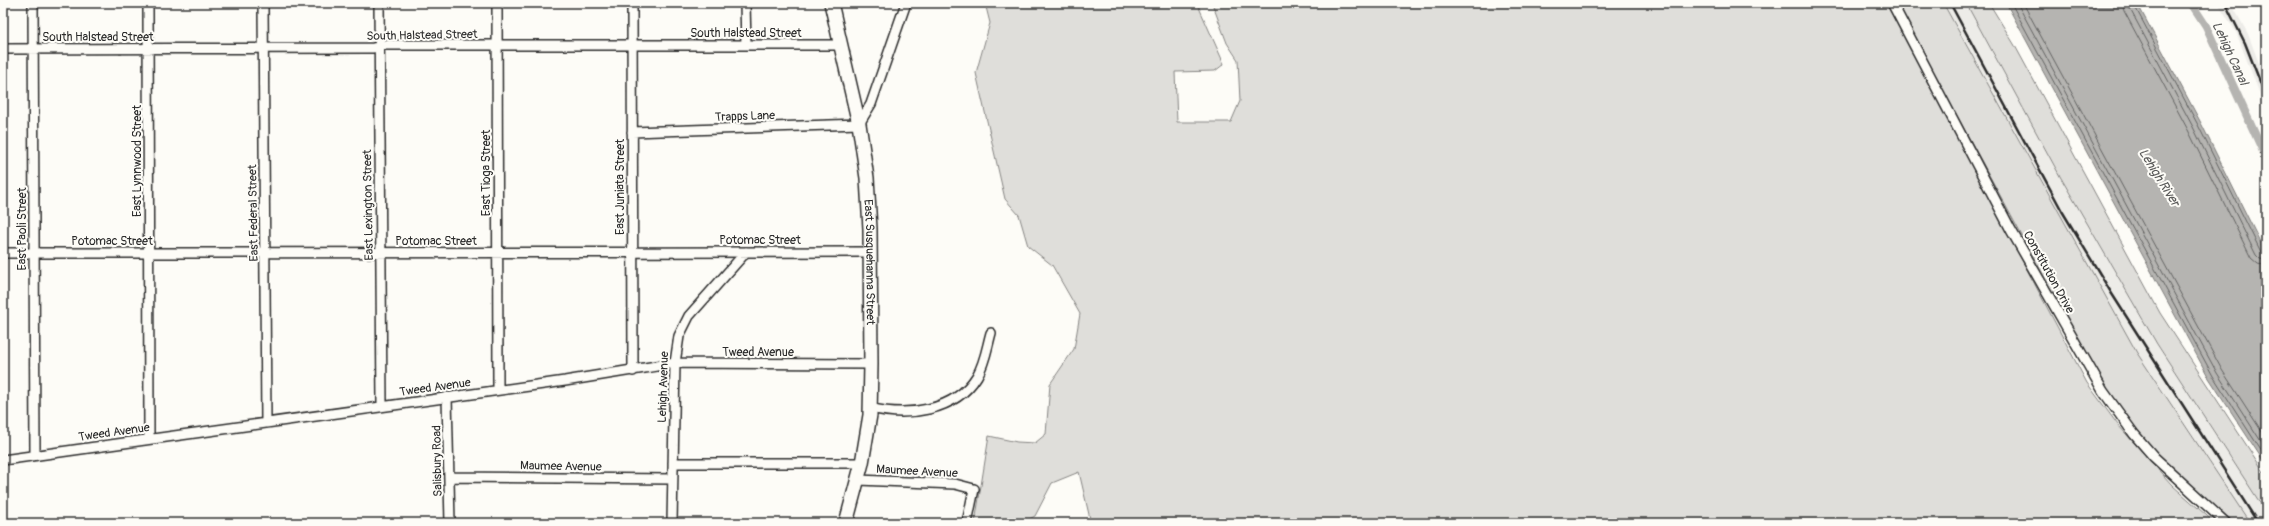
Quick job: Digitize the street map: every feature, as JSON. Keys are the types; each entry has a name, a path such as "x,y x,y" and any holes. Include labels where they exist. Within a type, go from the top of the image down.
{"main road":[{"name":"East Susquehanna Street","path":"831,3 858,124 866,178 870,252 870,408 862,464 846,523"}],"street":[{"name":"East Paoli Street","path":"33,3 35,456"},
{"name":"East Lynnwood Street","path":"148,3 150,253 149,439"},
{"name":"East Federal Street","path":"264,3 263,48 266,423"},
{"name":"East Lexington Street","path":"379,3 382,406"},
{"name":"East Tioga Street","path":"497,3 498,390"},
{"name":"East Juniata Street","path":"632,3 633,371"},
{"path":"746,3 746,45"},
{"path":"858,124 871,104 906,3"},
{"name":"Constitution Drive","path":"1892,3 2011,230 2103,391 2134,434 2154,457 2226,523"},
{"name":"South Halstead Street","path":"3,49 379,46 841,45"},
{"name":"Trapps Lane","path":"632,132 858,124"},
{"name":"Lehigh Avenue","path":"672,523 675,363 679,336 689,316 746,252"},
{"name":"Potomac Street","path":"3,253 870,252"},
{"path":"870,408 895,413 916,412 934,407 958,396 972,384 980,371 991,333"},
{"name":"Tweed Avenue","path":"3,460 447,398 633,371 675,363 871,364"},
{"name":"Salisbury Road","path":"447,398 450,523"},
{"name":"Maumee Avenue","path":"673,463 862,464"},
{"name":"Maumee Avenue","path":"449,477 672,479"},
{"name":"Maumee Avenue","path":"858,480 955,484 974,489 967,523"}],"shaded area":[{"path":"985,3 1197,3 1224,64 1215,71 1175,72 1177,122 1231,122 1240,101 1238,60 1227,43 1212,3 1886,3 2087,383 2118,425 2172,485 2215,523 1091,523 1079,472 1052,483 1035,516 1022,523 975,523 989,436 1017,442 1035,443 1046,434 1050,384 1074,349 1080,314 1052,265 1028,246 1019,215 1005,199 976,73 990,23"},
{"path":"1896,3 1943,3 2137,353 2250,523 2233,523 2152,450 2100,380"},
{"path":"1943,3 1966,3 2061,178 2157,344 2266,512 2266,523 2250,523 2137,353"},
{"path":"1966,3 1989,3 2014,44 2160,313 2266,475 2266,512 2157,344 2061,178"},
{"path":"2218,3 2231,3 2248,34 2266,82 2266,110 2236,32"}],"water":[{"name":"Lehigh River","path":"2006,3 2137,3 2201,123 2266,254 2266,465 2209,378"}],"waterway":[{"name":"Lehigh Canal","path":"2191,3 2206,26 2266,158"}],"railway":[{"path":"1950,3 2062,211 2112,294 2258,523"},
{"path":"2225,3 2245,43 2266,97"}]}
